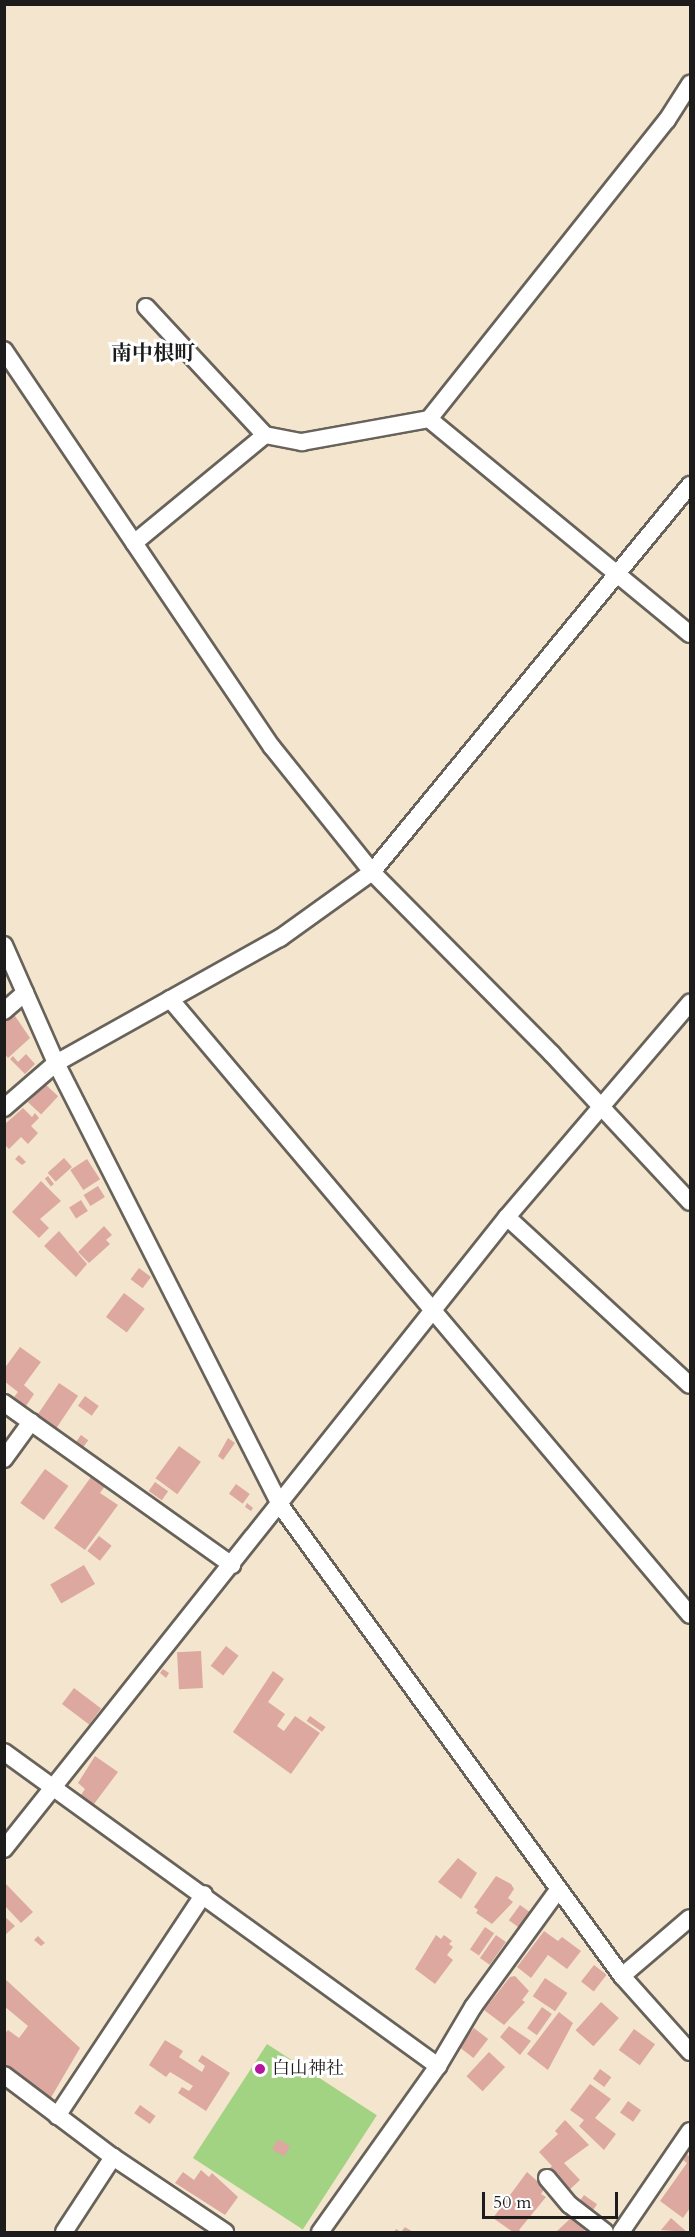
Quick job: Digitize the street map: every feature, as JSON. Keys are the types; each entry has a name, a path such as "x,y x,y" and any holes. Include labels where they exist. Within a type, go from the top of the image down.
{"street":[{"path":"146,307 265,435 302,442 429,419 667,120 690,84"},
{"path":"4,350 272,747 372,872 552,1054 602,1111 690,1202"},
{"path":"429,419 690,634"},
{"path":"134,543 265,435"},
{"path":"4,1108 56,1063 280,938 372,872 690,485"},
{"path":"4,945 56,1063 280,1505 622,1976 690,2052"},
{"path":"4,1011 25,993"},
{"path":"170,999 690,1615"},
{"path":"4,1849 435,1311 507,1216 602,1111 690,1003"},
{"path":"507,1216 690,1385"},
{"path":"4,1403 232,1565"},
{"path":"4,1459 31,1422"},
{"path":"4,1752 204,1894 438,2066"},
{"path":"327,2230 438,2066 473,2007 558,1890"},
{"path":"57,2116 204,1894"},
{"path":"622,1976 690,1918"},
{"path":"4,2075 113,2157 225,2232"},
{"path":"621,2232 690,2131"},
{"path":"64,2232 113,2157"},
{"path":"547,2178 570,2205 605,2232"}],"green space":[{"path":"267,2044 377,2115 303,2229 193,2158"}],"building":[{"path":"13,1013 30,1038 8,1058 4,1053 4,1020"},
{"path":"26,1054 35,1064 25,1074 10,1059 13,1056 18,1062"},
{"path":"45,1084 58,1096 41,1115 28,1102"},
{"path":"23,1108 32,1117 35,1113 39,1118 31,1126 38,1133 28,1144 21,1137 9,1149 5,1145 5,1124"},
{"path":"19,1155 26,1162 22,1165 15,1159"},
{"path":"64,1158 72,1167 56,1182 48,1173"},
{"path":"87,1159 100,1179 83,1190 70,1170"},
{"path":"48,1176 54,1184 51,1186 45,1178"},
{"path":"41,1181 61,1201 40,1219 49,1228 39,1238 12,1212"},
{"path":"98,1186 105,1197 90,1206 84,1195"},
{"path":"81,1200 88,1211 76,1218 69,1207"},
{"path":"104,1226 112,1235 106,1240 110,1244 89,1263 78,1252"},
{"path":"59,1231 87,1264 76,1277 44,1246"},
{"path":"139,1268 151,1277 143,1288 131,1279"},
{"path":"124,1293 145,1309 127,1333 106,1317"},
{"path":"20,1347 41,1362 24,1385 34,1394 26,1406 14,1397 18,1392 4,1381 4,1369"},
{"path":"59,1383 78,1396 56,1428 37,1415"},
{"path":"85,1396 99,1406 92,1416 78,1406"},
{"path":"81,1435 88,1440 83,1448 76,1442"},
{"path":"228,1438 235,1443 223,1460 218,1456"},
{"path":"179,1446 201,1462 177,1494 155,1478"},
{"path":"45,1469 68,1486 44,1520 20,1503"},
{"path":"91,1477 105,1486 100,1493 118,1505 85,1550 54,1528"},
{"path":"155,1482 168,1491 162,1500 149,1491"},
{"path":"236,1484 250,1494 243,1504 229,1494"},
{"path":"247,1503 253,1508 251,1511 245,1507"},
{"path":"99,1536 112,1546 100,1561 87,1551"},
{"path":"84,1565 95,1584 61,1604 50,1584"},
{"path":"226,1646 239,1656 223,1676 211,1666"},
{"path":"201,1651 203,1688 179,1689 177,1652"},
{"path":"163,1669 169,1673 166,1678 160,1673"},
{"path":"273,1671 284,1679 268,1702 285,1714 277,1726 284,1731 295,1716 320,1733 291,1774 233,1732"},
{"path":"74,1688 101,1708 89,1724 62,1704"},
{"path":"310,1716 326,1727 322,1732 307,1721"},
{"path":"95,1756 118,1772 94,1804 81,1795 85,1789 78,1783"},
{"path":"458,1858 477,1873 461,1899 438,1882"},
{"path":"496,1876 511,1884 514,1889 508,1898 513,1902 492,1924 476,1913 478,1910 474,1907"},
{"path":"5,1883 33,1912 21,1923 5,1906"},
{"path":"520,1905 531,1913 520,1929 509,1920"},
{"path":"4,1916 15,1926 4,1936"},
{"path":"485,1927 494,1933 479,1956 470,1949"},
{"path":"544,1931 558,1941 562,1937 581,1951 567,1969 548,1955 531,1978 517,1967"},
{"path":"436,1935 441,1939 444,1935 452,1941 449,1944 453,1947 447,1955 453,1960 435,1984 415,1969"},
{"path":"496,1935 506,1942 490,1965 480,1958"},
{"path":"38,1936 45,1943 41,1946 34,1940"},
{"path":"594,1965 607,1975 594,1991 581,1982"},
{"path":"515,1976 529,1991 522,2000 525,2002 504,2025 484,2010 510,1977"},
{"path":"4,1978 80,2048 49,2101 4,2067 4,2034 8,2030 19,2038 28,2026 4,2006"},
{"path":"545,1978 567,1993 555,2011 533,1996"},
{"path":"601,2002 619,2018 593,2046 576,2030"},
{"path":"542,2007 552,2014 537,2035 527,2028"},
{"path":"559,2012 573,2023 548,2070 527,2054"},
{"path":"509,2026 531,2041 520,2055 500,2037"},
{"path":"474,2028 488,2039 473,2058 459,2047"},
{"path":"634,2029 655,2044 640,2065 619,2050"},
{"path":"165,2040 183,2051 179,2057 202,2072 205,2066 198,2061 202,2055 230,2073 206,2111 178,2093 182,2087 189,2091 193,2086 170,2072 166,2077 149,2065"},
{"path":"489,2052 505,2067 483,2091 466,2076"},
{"path":"600,2069 611,2077 604,2087 593,2079"},
{"path":"590,2084 611,2099 595,2118 616,2134 604,2150 579,2126 584,2120 570,2110"},
{"path":"628,2101 641,2110 633,2122 620,2112"},
{"path":"140,2105 156,2116 150,2124 134,2113"},
{"path":"565,2120 589,2145 564,2163 580,2180 566,2193 546,2172 552,2166 539,2152 558,2134 555,2131"},
{"path":"278,2139 290,2146 284,2156 272,2149"},
{"path":"687,2154 690,2157 690,2208 683,2218 660,2201 687,2163 683,2160"},
{"path":"201,2170 209,2177 212,2173 238,2197 225,2215 175,2183 183,2172 194,2180"},
{"path":"527,2172 545,2188 541,2194 546,2197 519,2230 522,2232 513,2232 493,2218"},
{"path":"584,2195 597,2204 591,2213 578,2204"},
{"path":"573,2216 586,2229 583,2232 556,2232"},
{"path":"671,2218 687,2232 661,2230"},
{"path":"405,2227 413,2232 401,2232"}],"place":[{"name":"白山神社","path":"260,2069"}],"district":[{"name":"南中根町","path":"153,354"}]}
